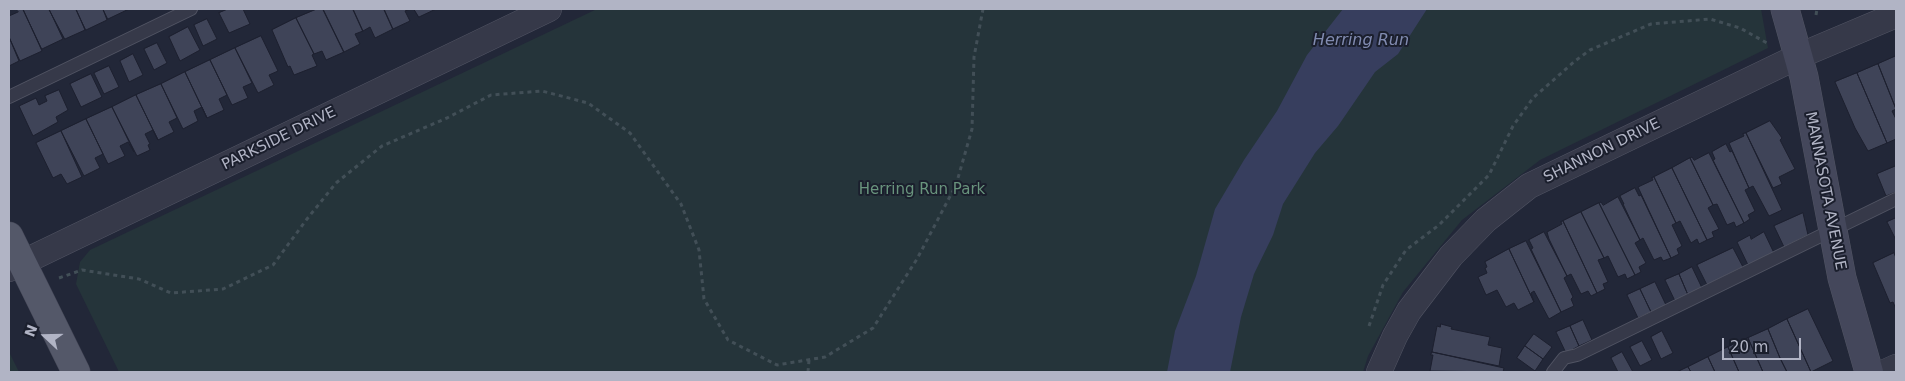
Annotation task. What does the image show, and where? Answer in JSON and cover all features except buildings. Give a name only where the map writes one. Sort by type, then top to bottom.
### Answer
[{"type":"main road","points":[[9,236],[15,266],[76,372]]},
{"type":"street","name":"PARKSIDE DRIVE","points":[[15,266],[549,9]]},
{"type":"street","name":"MANNASOTA AVENUE","points":[[1785,9],[1799,56],[1842,278],[1869,372]]},
{"type":"street","name":"SHANNON DRIVE","points":[[1379,372],[1395,336],[1410,311],[1451,256],[1486,220],[1529,186],[1799,56],[1896,15]]},
{"type":"street","points":[[1885,372],[1896,367]]},
{"type":"lane","points":[[9,97],[191,9]]},
{"type":"lane","points":[[1554,372],[1564,358],[1577,355],[1896,199]]},
{"type":"path","points":[[82,270],[139,279],[171,293],[223,289],[273,265],[336,184],[382,146],[447,118],[491,95],[542,91],[588,103],[630,133],[681,204],[699,250],[704,299],[728,340],[778,364],[825,357],[873,328],[918,259],[956,185],[972,129],[974,57],[983,9]]},
{"type":"path","points":[[1368,332],[1383,285],[1406,250],[1439,225],[1489,175],[1513,126],[1533,98],[1590,50],[1651,24],[1710,19],[1740,28],[1770,45]]},
{"type":"path","points":[[808,372],[809,360]]},
{"type":"green space","name":"Herring Run Park","points":[[597,9],[1761,9],[1768,48],[1540,160],[1462,220],[1403,292],[1368,356],[1363,372],[119,372],[76,284],[80,262],[90,250]]},
{"type":"green space","points":[[9,352],[19,372],[9,372]]},
{"type":"water","name":"Herring Run","points":[[1343,9],[1427,9],[1398,54],[1375,72],[1338,126],[1315,153],[1283,204],[1273,235],[1254,274],[1241,317],[1230,372],[1167,372],[1175,331],[1196,276],[1215,209],[1244,160],[1277,111],[1307,55]]}]
